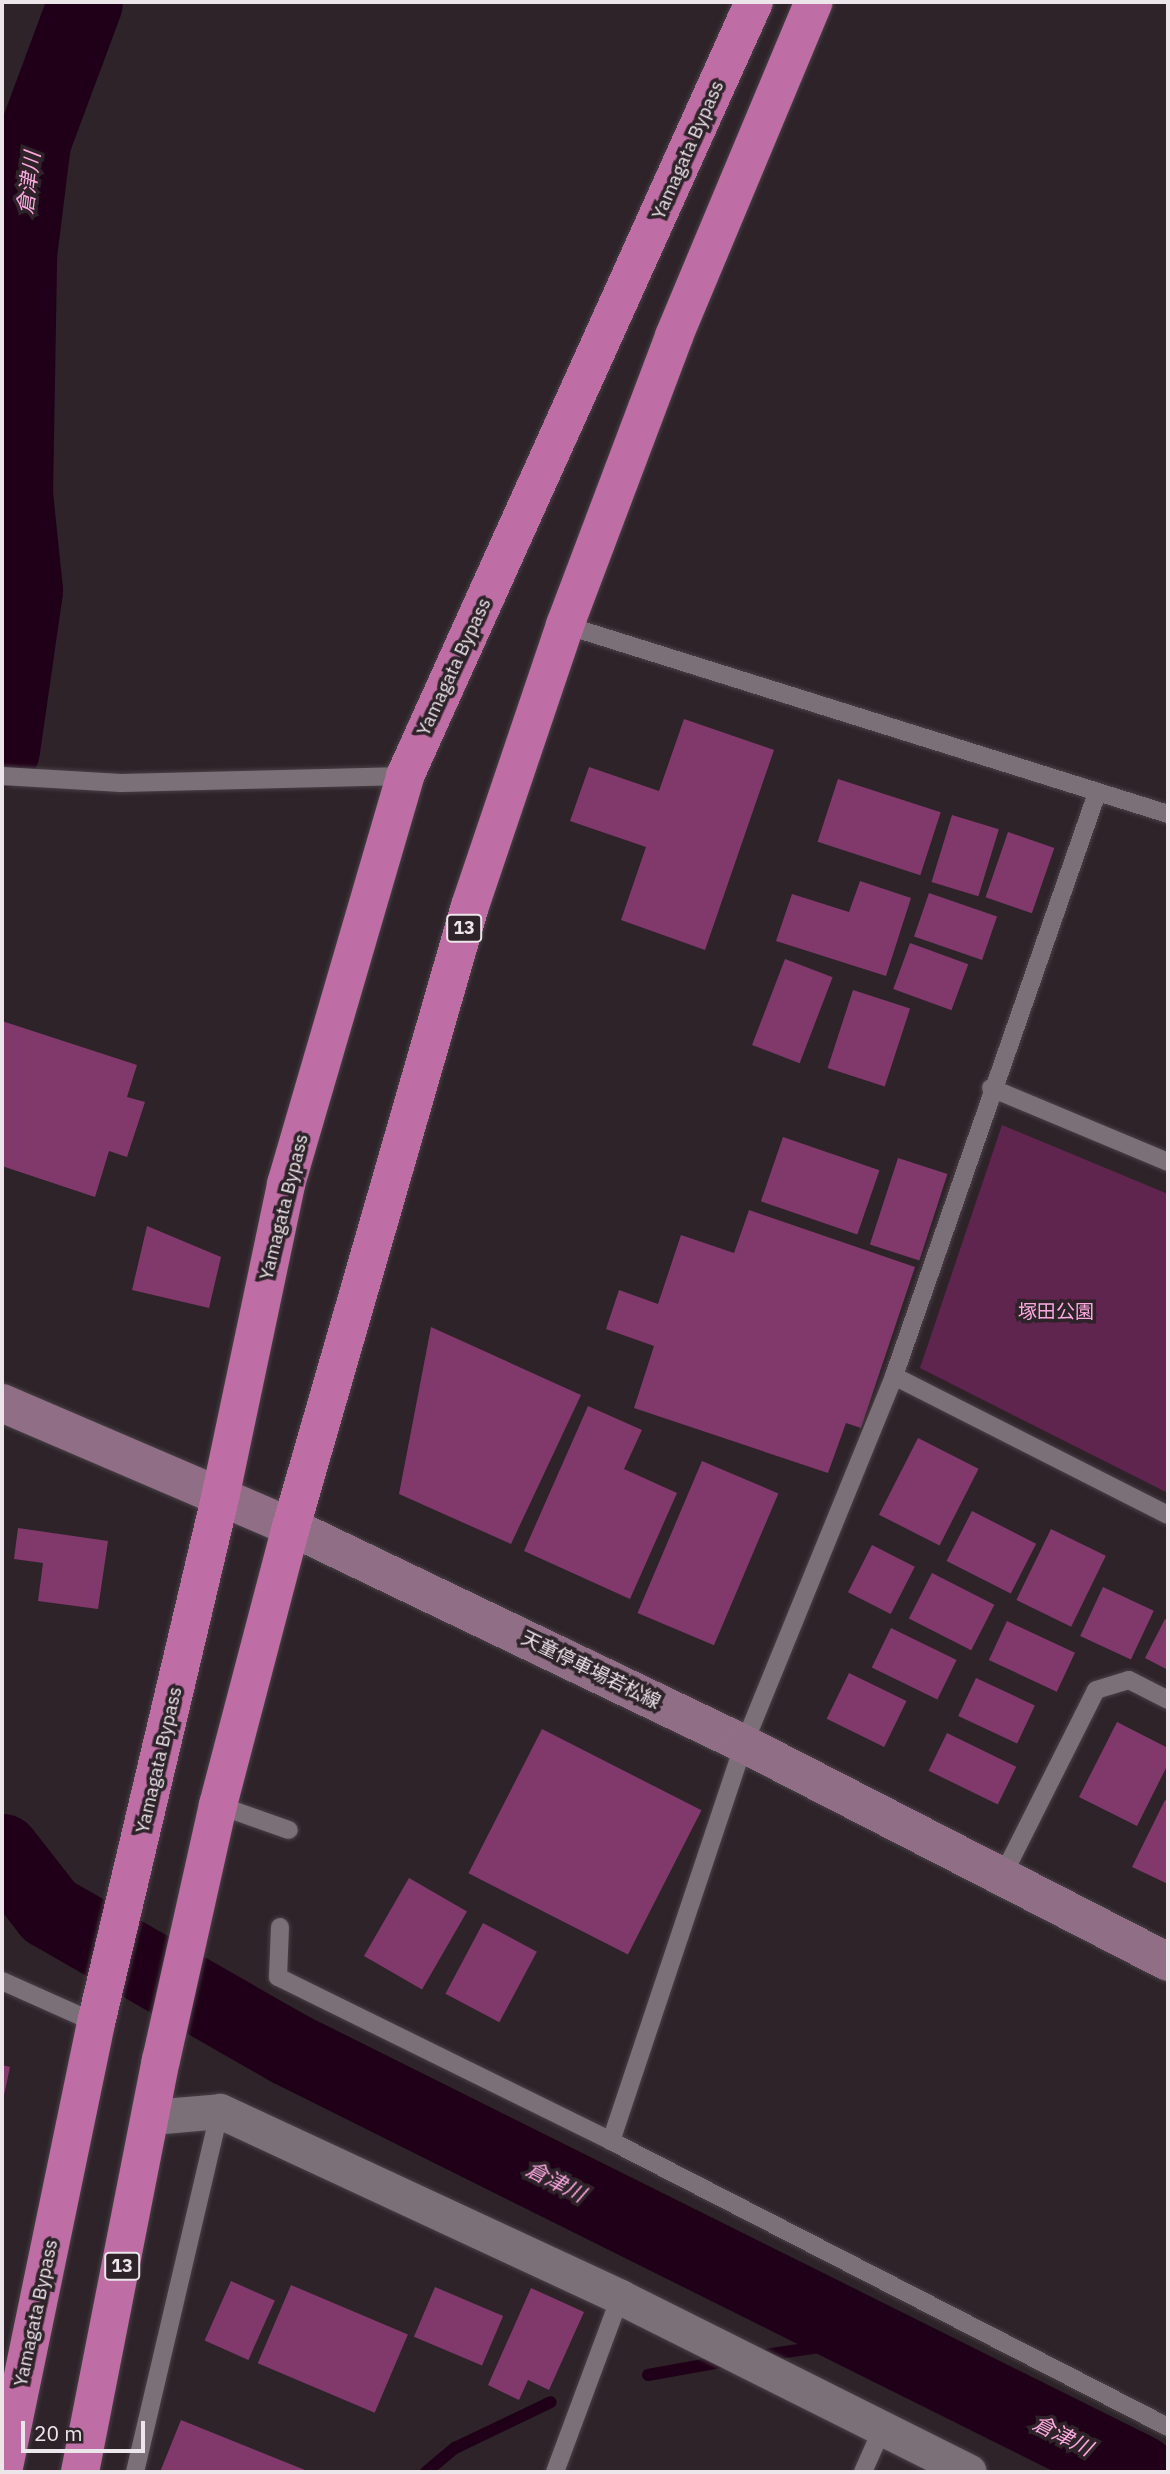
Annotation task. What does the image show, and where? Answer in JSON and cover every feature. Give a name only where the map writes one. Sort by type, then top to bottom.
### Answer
[{"type":"highway","name":"Yamagata Bypass","points":[[3,2472],[96,2023],[220,1498],[286,1184],[405,776],[754,2]]},
{"type":"highway","name":"13","points":[[80,2472],[152,2117],[160,2060],[218,1805],[290,1527],[470,906],[565,625],[674,337],[814,2]]},
{"type":"main road","name":"天童停車場若松線","points":[[2,1402],[290,1527],[744,1744],[1168,1962]]},
{"type":"street","points":[[152,2117],[220,2111],[620,2297],[969,2472]]},
{"type":"lane","points":[[565,625],[1168,814]]},
{"type":"lane","points":[[2,776],[73,783],[405,776]]},
{"type":"lane","points":[[611,2141],[744,1744],[894,1376],[991,1088],[1097,793]]},
{"type":"lane","points":[[991,1088],[1168,1162]]},
{"type":"lane","points":[[894,1376],[1168,1515]]},
{"type":"lane","points":[[1002,1877],[1096,1690],[1129,1680],[1168,1700]]},
{"type":"lane","points":[[218,1805],[289,1830]]},
{"type":"lane","points":[[280,1927],[278,1976],[611,2141],[1168,2427]]},
{"type":"lane","points":[[2,1981],[96,2023]]},
{"type":"lane","points":[[135,2472],[220,2111]]},
{"type":"lane","points":[[555,2472],[620,2297]]},
{"type":"lane","points":[[863,2472],[882,2429]]},
{"type":"green space","name":"塚田公園","points":[[1002,1125],[1168,1194],[1166,1492],[920,1368]]},
{"type":"building","points":[[684,719],[774,750],[705,950],[621,920],[646,847],[570,821],[589,767],[659,791]]},
{"type":"building","points":[[838,779],[941,812],[920,875],[818,842]]},
{"type":"building","points":[[952,815],[999,829],[978,896],[932,882]]},
{"type":"building","points":[[1008,832],[1054,848],[1032,913],[986,897]]},
{"type":"building","points":[[860,881],[911,898],[886,976],[776,941],[792,894],[849,912]]},
{"type":"building","points":[[929,893],[997,916],[982,960],[914,936]]},
{"type":"building","points":[[910,943],[968,964],[952,1010],[893,989]]},
{"type":"building","points":[[785,959],[833,977],[800,1063],[752,1045]]},
{"type":"building","points":[[853,990],[910,1009],[885,1087],[828,1068]]},
{"type":"building","points":[[2,1021],[137,1065],[127,1097],[145,1102],[127,1157],[109,1151],[95,1197],[2,1166]]},
{"type":"building","points":[[783,1137],[879,1170],[857,1235],[761,1201]]},
{"type":"building","points":[[898,1158],[947,1174],[919,1261],[870,1245]]},
{"type":"building","points":[[749,1210],[915,1267],[861,1428],[846,1423],[828,1473],[634,1408],[654,1346],[606,1329],[619,1290],[658,1304],[681,1235],[734,1253]]},
{"type":"building","points":[[147,1226],[221,1257],[209,1308],[132,1290]]},
{"type":"building","points":[[431,1327],[581,1395],[511,1544],[399,1494]]},
{"type":"building","points":[[588,1406],[642,1430],[624,1469],[677,1493],[630,1599],[524,1551]]},
{"type":"building","points":[[918,1438],[979,1469],[940,1545],[879,1515]]},
{"type":"building","points":[[702,1461],[778,1493],[714,1645],[638,1613]]},
{"type":"building","points":[[972,1511],[1036,1544],[1011,1594],[947,1561]]},
{"type":"building","points":[[18,1528],[108,1541],[98,1609],[38,1601],[43,1563],[14,1559]]},
{"type":"building","points":[[1051,1529],[1106,1556],[1071,1627],[1016,1600]]},
{"type":"building","points":[[872,1545],[915,1567],[891,1614],[848,1592]]},
{"type":"building","points":[[932,1573],[994,1605],[971,1650],[909,1618]]},
{"type":"building","points":[[1103,1587],[1154,1611],[1131,1660],[1080,1636]]},
{"type":"building","points":[[1165,1619],[1168,1621],[1168,1670],[1145,1658]]},
{"type":"building","points":[[1007,1621],[1075,1653],[1057,1692],[989,1660]]},
{"type":"building","points":[[891,1628],[957,1660],[937,1700],[872,1668]]},
{"type":"building","points":[[849,1673],[907,1701],[884,1747],[827,1719]]},
{"type":"building","points":[[976,1678],[1035,1705],[1017,1744],[958,1716]]},
{"type":"building","points":[[1117,1722],[1168,1748],[1168,1764],[1137,1826],[1079,1797]]},
{"type":"building","points":[[542,1729],[701,1810],[628,1955],[468,1873]]},
{"type":"building","points":[[947,1733],[1016,1767],[998,1805],[929,1771]]},
{"type":"building","points":[[1165,1800],[1168,1802],[1168,1884],[1132,1867]]},
{"type":"building","points":[[409,1878],[467,1912],[422,1989],[364,1956]]},
{"type":"building","points":[[483,1923],[537,1952],[499,2022],[445,1994]]},
{"type":"building","points":[[2,2065],[10,2067],[3,2100],[2,2099]]},
{"type":"building","points":[[231,2281],[275,2301],[248,2360],[205,2340]]},
{"type":"building","points":[[291,2285],[408,2335],[375,2413],[258,2363]]},
{"type":"building","points":[[435,2287],[503,2316],[482,2366],[414,2337]]},
{"type":"building","points":[[531,2288],[584,2312],[549,2390],[528,2380],[519,2400],[488,2385]]},
{"type":"building","points":[[181,2420],[310,2472],[160,2472]]},
{"type":"waterway","name":"倉津川","points":[[2,750],[25,590],[15,494],[19,255],[33,142],[85,2]]},
{"type":"waterway","name":"倉津川","points":[[2,1851],[49,1911],[290,2049],[1139,2472]]},
{"type":"waterway","points":[[758,2356],[868,2340]]},
{"type":"waterway","points":[[648,2375],[726,2361]]},
{"type":"waterway","points":[[426,2472],[455,2448],[551,2402]]}]
